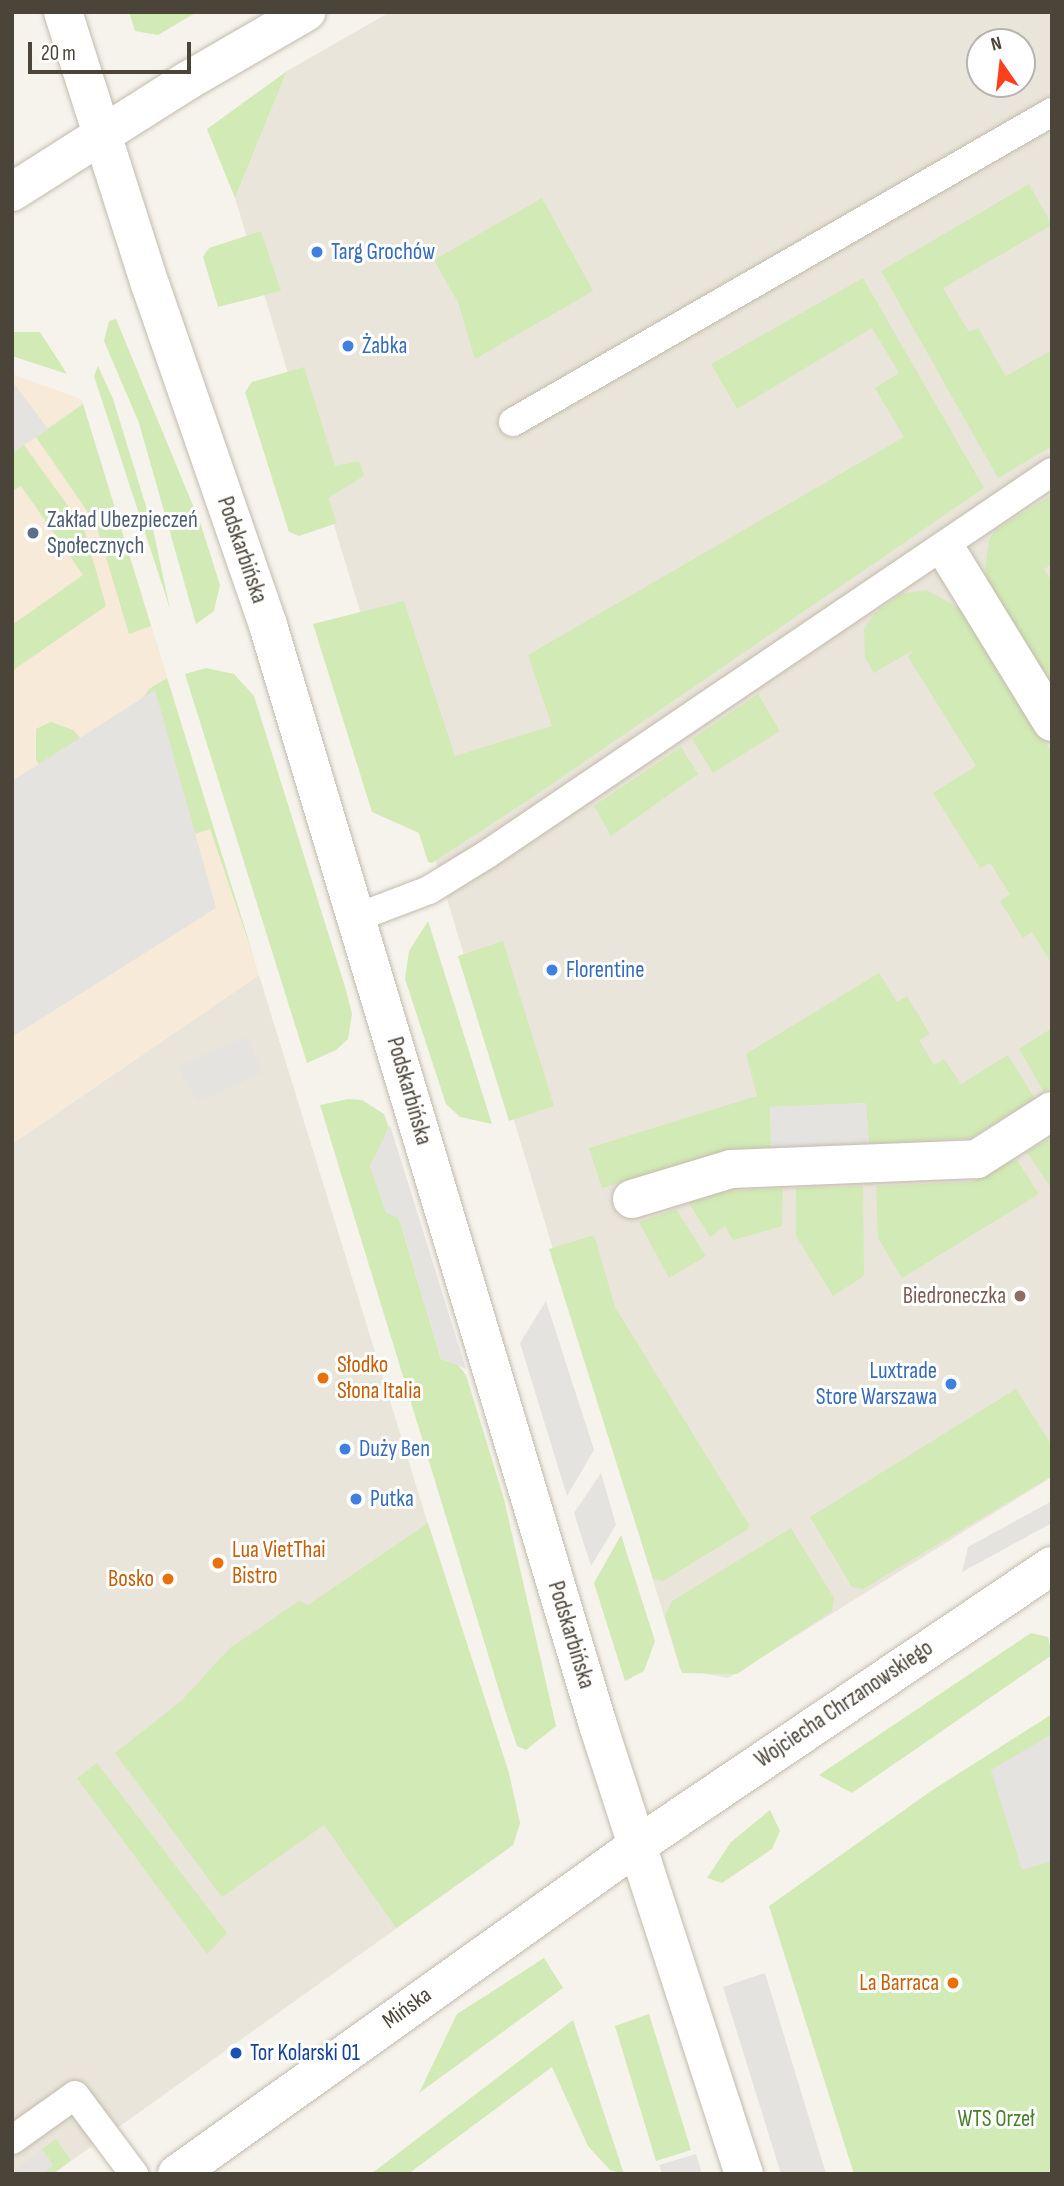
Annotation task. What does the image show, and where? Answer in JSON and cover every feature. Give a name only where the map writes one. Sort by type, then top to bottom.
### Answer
[{"type":"street","name":"Podskarbińska","points":[[63,12],[102,138],[268,625],[358,917],[594,1712],[744,2174]]},
{"type":"street","points":[[12,192],[102,138],[187,81],[306,12]]},
{"type":"street","points":[[947,551],[1052,722]]},
{"type":"street","points":[[632,1199],[731,1169],[977,1159],[1052,1111]]},
{"type":"street","name":"Wojciecha Chrzanowskiego","points":[[638,1845],[1052,1566]]},
{"type":"street","name":"Mińska","points":[[177,2174],[638,1845]]},
{"type":"lane","points":[[513,422],[1052,112]]},
{"type":"lane","points":[[358,917],[429,890],[486,855],[947,551],[1052,472]]},
{"type":"lane","points":[[12,2140],[75,2095],[134,2174]]},
{"type":"shaded area","points":[[390,12],[1052,12],[1052,1477],[728,1678],[680,1669],[235,198],[287,71]]},
{"type":"shaded area","points":[[12,374],[81,399],[259,975],[12,1144]]},
{"type":"shaded area","points":[[12,381],[48,429],[12,453]]},
{"type":"shaded area","points":[[155,690],[216,908],[12,1037],[12,781]]},
{"type":"shaded area","points":[[259,975],[520,1823],[513,1845],[53,2174],[12,2174],[12,1144]]},
{"type":"shaded area","points":[[247,1036],[263,1073],[197,1102],[178,1066]]},
{"type":"shaded area","points":[[866,1103],[869,1144],[771,1148],[770,1107]]},
{"type":"shaded area","points":[[390,1125],[466,1369],[441,1359],[399,1218],[386,1213],[370,1167]]},
{"type":"shaded area","points":[[546,1301],[594,1450],[567,1496],[520,1343]]},
{"type":"shaded area","points":[[601,1473],[616,1525],[591,1566],[574,1513]]},
{"type":"shaded area","points":[[1052,1501],[1052,1523],[962,1572],[968,1547]]},
{"type":"shaded area","points":[[1052,1734],[1052,1861],[1022,1870],[991,1770]]},
{"type":"shaded area","points":[[765,1973],[826,2174],[781,2174],[723,1987]]},
{"type":"shaded area","points":[[42,2149],[53,2166],[42,2174],[12,2174]]},
{"type":"shaded area","points":[[696,2154],[702,2174],[662,2174],[659,2165]]},
{"type":"green space","points":[[129,12],[197,12],[158,35],[135,31]]},
{"type":"green space","points":[[287,71],[235,198],[207,129]]},
{"type":"green space","points":[[1029,184],[1052,225],[943,288],[969,332],[978,328],[1006,376],[1052,350],[1052,446],[998,478],[881,271]]},
{"type":"green space","points":[[542,198],[593,291],[475,359],[458,302],[434,260]]},
{"type":"green space","points":[[261,231],[281,291],[218,307],[203,257],[209,248]]},
{"type":"green space","points":[[863,278],[984,488],[530,799],[432,863],[428,862],[419,833],[372,812],[313,624],[404,601],[455,756],[552,726],[528,655],[904,437],[875,388],[899,373],[872,328],[737,409],[711,364]]},
{"type":"green space","points":[[116,319],[201,525],[220,585],[214,611],[196,624],[139,423],[104,341],[109,321]]},
{"type":"green space","points":[[12,332],[40,332],[67,374],[12,356]]},
{"type":"green space","points":[[98,366],[113,399],[153,529],[170,609],[94,376]]},
{"type":"green space","points":[[304,367],[335,466],[359,461],[364,476],[328,498],[337,523],[299,536],[289,532],[245,392],[252,382]]},
{"type":"green space","points":[[83,404],[151,626],[129,634],[96,524],[36,437]]},
{"type":"green space","points":[[24,445],[84,528],[106,606],[12,671],[12,625],[83,575],[21,486],[12,491],[12,453]]},
{"type":"green space","points":[[1052,495],[1052,564],[1044,569],[1052,582],[1052,690],[990,590],[985,569],[989,540],[995,530]]},
{"type":"green space","points":[[927,590],[967,613],[1052,753],[1052,964],[1032,932],[1023,938],[1000,901],[1010,894],[990,863],[980,868],[933,793],[976,766],[908,657],[913,650],[874,673],[865,657],[864,629],[875,613],[901,594]]},
{"type":"green space","points":[[206,668],[234,674],[254,696],[346,990],[352,1014],[348,1039],[336,1050],[307,1063],[185,674]]},
{"type":"green space","points":[[167,678],[255,961],[210,829],[169,842],[138,705],[149,689]]},
{"type":"green space","points":[[758,694],[780,731],[713,773],[692,739]]},
{"type":"green space","points":[[51,722],[73,730],[82,740],[119,879],[36,760],[36,729]]},
{"type":"green space","points":[[681,747],[698,774],[611,836],[594,806]]},
{"type":"green space","points":[[428,921],[492,1124],[460,1117],[446,1104],[405,979],[409,951]]},
{"type":"green space","points":[[503,941],[554,1106],[509,1121],[458,956]]},
{"type":"green space","points":[[879,973],[897,1002],[907,996],[930,1034],[919,1040],[934,1065],[944,1059],[961,1084],[1008,1055],[1035,1099],[970,1138],[869,1144],[866,1103],[770,1107],[771,1148],[730,1149],[602,1188],[589,1148],[757,1096],[746,1054]]},
{"type":"green space","points":[[1052,1028],[1052,1086],[1044,1092],[1019,1049]]},
{"type":"green space","points":[[348,1099],[362,1100],[384,1114],[389,1128],[370,1167],[399,1218],[441,1359],[458,1365],[466,1375],[504,1499],[556,1726],[526,1750],[517,1746],[506,1713],[320,1105]]},
{"type":"green space","points":[[1052,1137],[1052,1187],[1051,1188],[1027,1152]]},
{"type":"green space","points":[[1016,1159],[1039,1194],[902,1278],[878,1238],[876,1186],[971,1182]]},
{"type":"green space","points":[[863,1186],[864,1276],[833,1296],[796,1236],[796,1188]]},
{"type":"green space","points":[[783,1188],[782,1226],[733,1240],[725,1226],[710,1237],[689,1203],[729,1191]]},
{"type":"green space","points":[[676,1209],[706,1256],[669,1278],[639,1222]]},
{"type":"green space","points":[[594,1235],[615,1307],[749,1525],[748,1529],[663,1581],[653,1579],[549,1249]]},
{"type":"green space","points":[[1016,1389],[1052,1446],[1052,1476],[863,1589],[852,1587],[810,1517]]},
{"type":"green space","points":[[428,1523],[509,1773],[520,1823],[513,1845],[396,1928],[324,1825],[222,1897],[115,1753],[181,1701],[230,1648],[299,1601],[308,1605]]},
{"type":"green space","points":[[791,1528],[834,1598],[832,1611],[737,1674],[682,1673],[665,1616],[672,1601]]},
{"type":"green space","points":[[621,1535],[655,1641],[644,1671],[625,1681],[594,1583]]},
{"type":"green space","points":[[1031,1633],[1048,1637],[1052,1655],[852,1793],[819,1775]]},
{"type":"green space","name":"WTS Orzeł","points":[[1052,1714],[1052,2174],[854,2174],[769,1906],[931,1791]]},
{"type":"green space","points":[[97,1763],[227,1933],[207,1954],[77,1778]]},
{"type":"green space","points":[[770,1810],[780,1831],[772,1849],[722,1883],[707,1878],[731,1842]]},
{"type":"green space","points":[[544,1958],[563,1988],[419,2093],[457,2014]]},
{"type":"green space","points":[[649,2014],[691,2150],[656,2161],[615,2026]]},
{"type":"green space","points":[[573,2020],[624,2174],[610,2170],[588,2146],[552,2067],[408,2174],[371,2174]]},
{"type":"green space","points":[[56,2139],[71,2160],[53,2174],[42,2174],[53,2165],[42,2149]]},
{"type":"place","name":"Targ Grochów","points":[[317,252]]},
{"type":"place","name":"Żabka","points":[[348,346]]},
{"type":"place","name":"Zakład Ubezpieczeń Społecznych","points":[[33,533]]},
{"type":"place","name":"Florentine","points":[[552,970]]},
{"type":"place","name":"Biedroneczka","points":[[1020,1296]]},
{"type":"place","name":"Słodko Słona Italia","points":[[323,1378]]},
{"type":"place","name":"Luxtrade Store Warszawa","points":[[951,1384]]},
{"type":"place","name":"Duży Ben","points":[[345,1449]]},
{"type":"place","name":"Putka","points":[[356,1499]]},
{"type":"place","name":"Lua VietThai Bistro","points":[[218,1563]]},
{"type":"place","name":"Bosko","points":[[168,1579]]},
{"type":"place","name":"La Barraca","points":[[953,1983]]},
{"type":"place","name":"Tor Kolarski 01","points":[[236,2053]]}]
